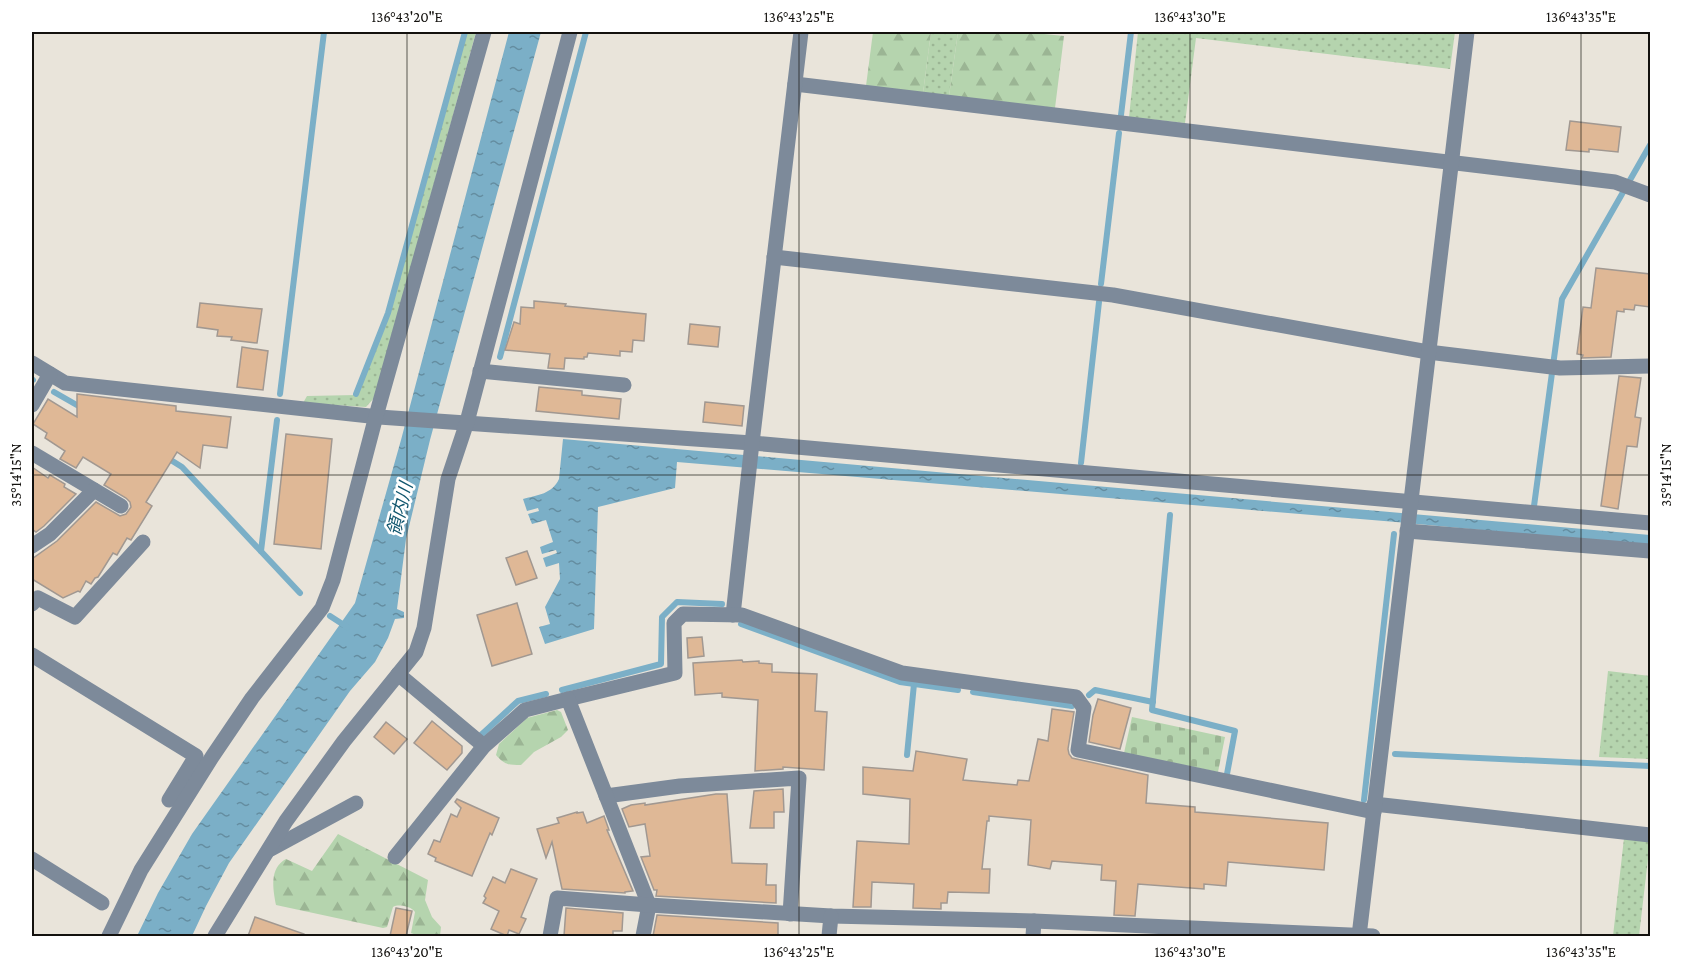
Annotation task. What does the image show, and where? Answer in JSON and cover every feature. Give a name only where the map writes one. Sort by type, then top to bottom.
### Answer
[{"type":"street","points":[[109,936],[141,870],[212,757],[252,698],[322,608],[333,580],[484,32]]},
{"type":"street","points":[[215,936],[286,821],[344,741],[416,652],[424,628],[448,479],[463,422],[480,371],[570,32]]},
{"type":"street","points":[[734,615],[801,32]]},
{"type":"street","points":[[550,936],[557,898],[1033,929],[1364,936],[1374,808],[1467,32]]},
{"type":"street","points":[[795,84],[1452,162],[1625,185],[1650,195]]},
{"type":"street","points":[[774,257],[1113,295],[1428,352],[1553,368],[1650,366]]},
{"type":"street","points":[[32,363],[65,383],[378,416],[1650,523]]},
{"type":"street","points":[[480,371],[624,385]]},
{"type":"street","points":[[32,405],[50,374]]},
{"type":"street","points":[[32,453],[121,506]]},
{"type":"street","points":[[32,546],[50,534],[94,490]]},
{"type":"street","points":[[1407,529],[1650,551]]},
{"type":"street","points":[[32,604],[38,598],[75,617],[143,542]]},
{"type":"street","points":[[395,857],[484,746],[525,710],[675,673],[674,623],[683,614],[742,615],[902,673],[1076,697],[1084,708],[1078,750],[1374,808],[1650,836]]},
{"type":"street","points":[[32,655],[196,756],[169,800]]},
{"type":"street","points":[[398,674],[484,746]]},
{"type":"street","points":[[568,699],[649,905],[643,936]]},
{"type":"street","points":[[606,796],[680,786],[799,778],[790,914]]},
{"type":"street","points":[[268,850],[356,803]]},
{"type":"street","points":[[32,860],[102,903]]},
{"type":"street","points":[[829,936],[831,916]]},
{"type":"green space","points":[[466,32],[476,32],[375,397],[366,407],[303,403],[307,396],[356,395],[389,313]]},
{"type":"green space","points":[[873,32],[931,32],[923,93],[866,86]]},
{"type":"green space","points":[[931,32],[958,32],[949,96],[923,93]]},
{"type":"green space","points":[[958,32],[1024,32],[1064,36],[1055,108],[949,96]]},
{"type":"green space","points":[[1138,32],[1455,32],[1450,69],[1196,38],[1185,123],[1129,117]]},
{"type":"green space","points":[[1608,671],[1650,676],[1650,759],[1599,757]]},
{"type":"green space","points":[[557,710],[561,712],[568,730],[561,737],[534,752],[521,765],[507,764],[496,755],[499,744],[527,718]]},
{"type":"green space","points":[[1132,717],[1225,737],[1218,772],[1124,753]]},
{"type":"green space","points":[[338,834],[428,880],[425,900],[432,917],[441,927],[440,936],[419,936],[411,933],[415,912],[404,906],[393,907],[387,927],[383,928],[276,905],[274,879],[281,863],[286,859],[312,871]]},
{"type":"green space","points":[[1624,838],[1650,841],[1650,859],[1648,859],[1639,936],[1613,936]]},
{"type":"water","name":"領内川","points":[[509,32],[541,32],[430,440],[406,539],[397,609],[404,612],[404,618],[395,619],[375,662],[350,691],[229,863],[192,936],[137,936],[158,893],[192,834],[355,603],[401,440]]},
{"type":"water","points":[[563,439],[1650,535],[1650,546],[1396,522],[677,462],[675,488],[598,507],[594,629],[545,644],[539,627],[550,624],[545,607],[560,579],[559,563],[546,567],[543,558],[557,553],[556,550],[542,554],[540,547],[553,542],[546,520],[532,524],[528,514],[539,511],[538,508],[527,511],[523,499],[544,493],[556,484],[559,479]]},
{"type":"building","points":[[1570,121],[1621,127],[1618,152],[1589,149],[1589,152],[1566,150]]},
{"type":"building","points":[[1596,268],[1650,274],[1650,307],[1635,305],[1634,310],[1617,311],[1611,357],[1582,358],[1583,355],[1577,354],[1583,307],[1591,308]]},
{"type":"building","points":[[534,301],[646,314],[644,341],[633,340],[632,352],[620,351],[620,356],[588,353],[584,359],[565,358],[564,369],[548,368],[550,354],[505,350],[514,322],[520,324],[521,307],[534,308]]},
{"type":"building","points":[[200,303],[262,309],[257,343],[231,340],[232,337],[217,336],[218,330],[197,327]]},
{"type":"building","points":[[690,324],[720,327],[718,347],[688,344]]},
{"type":"building","points":[[242,347],[268,351],[263,390],[237,387]]},
{"type":"building","points":[[1619,376],[1641,378],[1635,417],[1641,418],[1637,447],[1627,446],[1618,509],[1601,506]]},
{"type":"building","points":[[539,387],[582,391],[582,395],[621,399],[619,419],[536,411]]},
{"type":"building","points":[[77,394],[176,406],[176,411],[231,417],[227,448],[203,445],[200,468],[177,452],[146,502],[152,506],[131,540],[127,538],[117,555],[113,553],[91,584],[86,581],[80,592],[63,598],[32,579],[32,559],[57,541],[96,502],[120,516],[126,514],[131,507],[126,498],[104,485],[111,474],[83,457],[76,468],[60,459],[65,451],[45,438],[47,433],[33,424],[48,399],[77,417]]},
{"type":"building","points":[[705,402],[744,406],[742,426],[703,422]]},
{"type":"building","points":[[286,434],[332,439],[321,549],[274,544]]},
{"type":"building","points":[[32,467],[48,478],[50,475],[65,484],[64,487],[76,494],[36,532],[32,529]]},
{"type":"building","points":[[527,551],[537,578],[516,585],[506,558]]},
{"type":"building","points":[[517,603],[532,654],[492,666],[477,615]]},
{"type":"building","points":[[702,637],[704,656],[688,658],[687,638]]},
{"type":"building","points":[[742,660],[743,662],[759,661],[759,663],[772,664],[772,672],[817,674],[815,711],[827,712],[824,770],[783,767],[783,769],[755,771],[758,700],[722,697],[722,693],[695,695],[693,663]]},
{"type":"building","points":[[1098,699],[1131,708],[1120,749],[1089,742]]},
{"type":"building","points":[[1052,709],[1074,712],[1068,749],[1072,758],[1148,775],[1146,803],[1195,807],[1195,812],[1328,823],[1324,870],[1228,862],[1226,886],[1204,884],[1204,889],[1138,884],[1135,916],[1114,915],[1116,881],[1101,880],[1102,865],[1052,861],[1050,869],[1028,865],[1031,820],[989,816],[982,869],[990,869],[989,893],[948,892],[947,903],[941,903],[941,909],[913,908],[914,884],[872,882],[871,907],[853,907],[857,841],[909,844],[910,799],[863,794],[863,767],[913,771],[916,751],[967,759],[963,780],[1017,785],[1018,780],[1029,781],[1038,739],[1048,741]]},
{"type":"building","points":[[432,721],[462,746],[462,753],[447,770],[414,743]]},
{"type":"building","points":[[386,722],[407,739],[394,754],[374,737]]},
{"type":"building","points":[[783,789],[784,812],[774,812],[774,828],[750,828],[754,791]]},
{"type":"building","points":[[727,794],[732,863],[767,864],[766,885],[776,885],[776,903],[656,896],[657,890],[654,890],[641,857],[650,856],[645,824],[629,827],[622,809],[631,805]]},
{"type":"building","points":[[457,799],[499,818],[492,835],[490,833],[472,876],[435,861],[436,858],[428,854],[434,840],[440,842],[451,814],[457,817],[461,808],[455,802]]},
{"type":"building","points":[[583,812],[587,823],[604,816],[609,830],[607,830],[633,891],[625,893],[562,889],[552,842],[546,858],[537,829],[559,823],[557,818]]},
{"type":"building","points":[[511,869],[537,879],[521,917],[526,919],[519,934],[509,930],[507,936],[491,929],[499,911],[483,903],[493,877],[505,883]]},
{"type":"building","points":[[396,908],[412,911],[406,936],[390,936]]},
{"type":"building","points":[[566,908],[623,913],[622,931],[613,931],[613,936],[564,936]]},
{"type":"building","points":[[657,915],[778,923],[778,936],[653,936]]},
{"type":"building","points":[[255,917],[304,934],[304,936],[248,936]]},
{"type":"waterway","points":[[280,394],[324,32]]},
{"type":"waterway","points":[[356,394],[388,313],[465,32]]},
{"type":"waterway","points":[[500,357],[586,32]]},
{"type":"waterway","points":[[1121,115],[1131,32]]},
{"type":"waterway","points":[[1101,284],[1119,133]]},
{"type":"waterway","points":[[1534,506],[1562,299],[1650,145]]},
{"type":"waterway","points":[[1081,463],[1099,302]]},
{"type":"waterway","points":[[54,392],[82,408]]},
{"type":"waterway","points":[[261,551],[277,420]]},
{"type":"waterway","points":[[166,457],[182,467],[300,593]]},
{"type":"waterway","points":[[1170,515],[1152,710],[1235,731],[1227,774]]},
{"type":"waterway","points":[[1364,800],[1394,534]]},
{"type":"waterway","points":[[562,690],[661,664],[662,617],[677,602],[722,604]]},
{"type":"waterway","points":[[330,616],[347,627]]},
{"type":"waterway","points":[[741,624],[900,682],[958,690]]},
{"type":"waterway","points":[[907,755],[914,684]]},
{"type":"waterway","points":[[1089,695],[1095,690],[1153,702]]},
{"type":"waterway","points":[[973,692],[1072,706]]},
{"type":"waterway","points":[[481,735],[518,701],[546,694]]},
{"type":"waterway","points":[[1395,754],[1650,766]]}]
